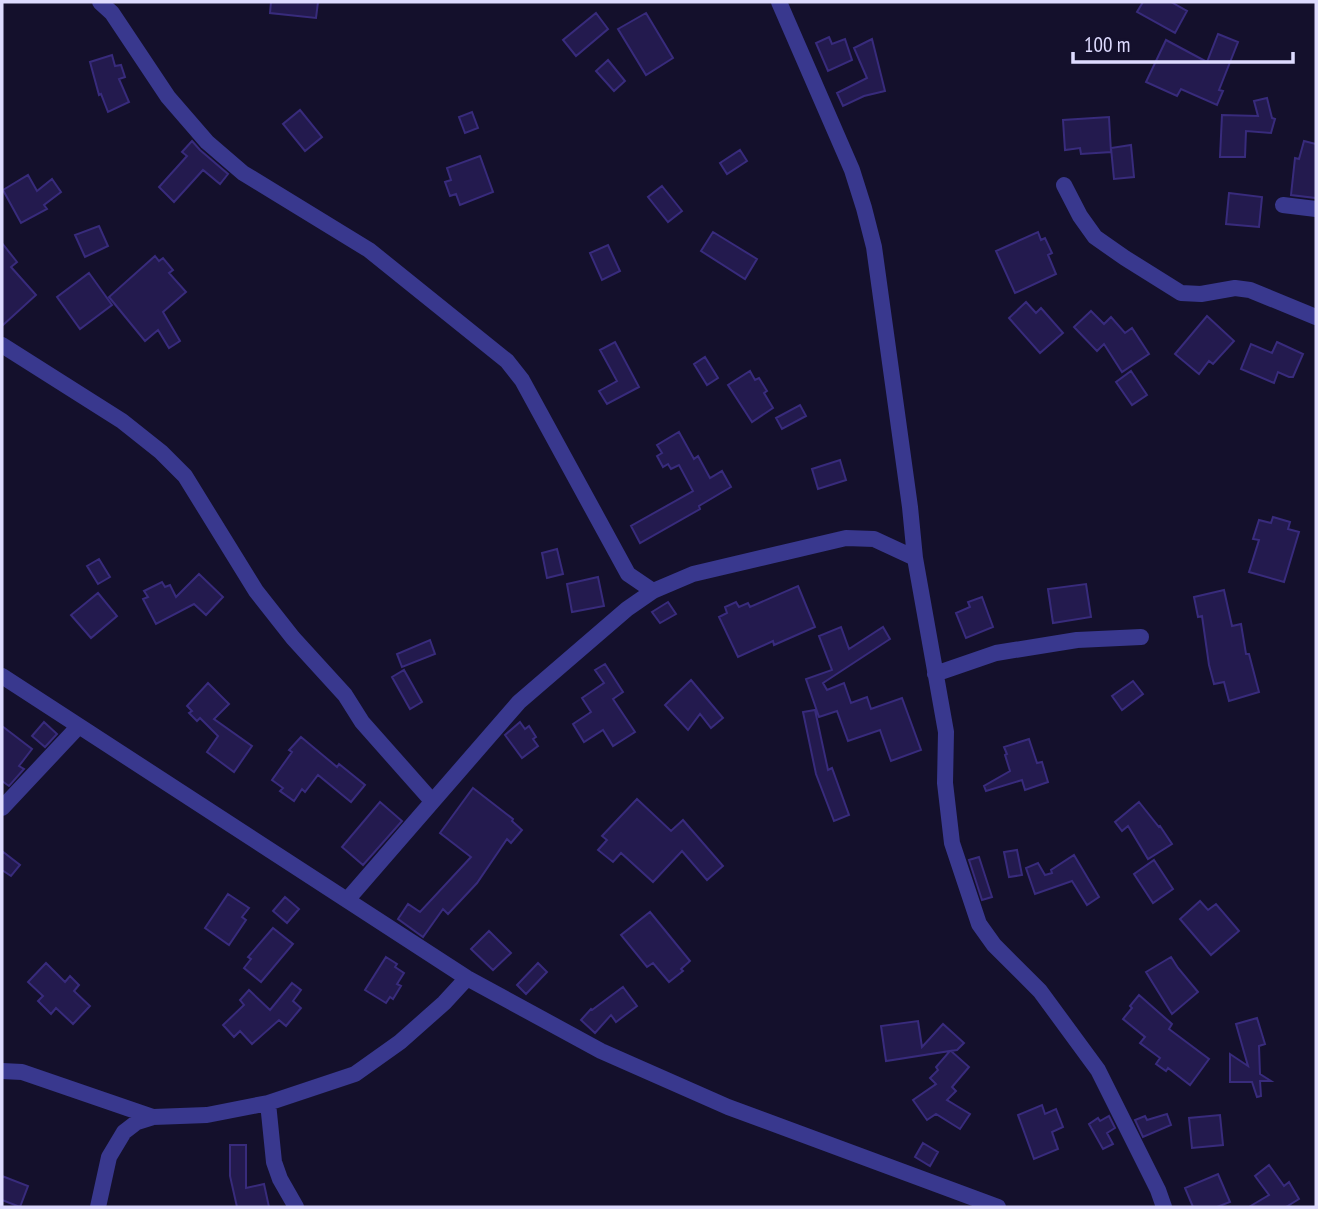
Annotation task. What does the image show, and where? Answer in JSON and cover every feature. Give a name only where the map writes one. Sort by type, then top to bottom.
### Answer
[{"type":"street","points":[[100,2],[112,13],[168,97],[207,142],[243,173],[369,250],[507,361],[522,380],[628,574],[653,591]]},
{"type":"street","points":[[779,2],[852,170],[874,247],[915,558],[946,732],[945,783],[952,843],[978,924],[994,945],[1040,991],[1098,1070],[1164,1207]]},
{"type":"street","points":[[1064,185],[1080,216],[1095,237],[1181,293],[1201,294],[1235,288],[1250,290],[1316,317]]},
{"type":"street","points":[[1283,205],[1316,209]]},
{"type":"street","points":[[2,345],[122,421],[161,452],[185,476],[256,591],[293,638],[345,695],[362,722],[432,801]]},
{"type":"street","points":[[346,900],[519,702],[627,609],[653,591],[693,574],[846,538],[874,539],[915,558]]},
{"type":"street","points":[[627,609],[628,574]]},
{"type":"street","points":[[935,674],[996,653],[1077,640],[1142,637]]},
{"type":"street","points":[[2,676],[467,978],[601,1051],[728,1107],[998,1207]]},
{"type":"street","points":[[2,808],[78,727]]},
{"type":"street","points":[[98,1207],[109,1157],[124,1132],[137,1122],[153,1117],[207,1115],[268,1103],[355,1074],[400,1042],[444,1003],[467,978]]},
{"type":"street","points":[[2,1071],[22,1072],[153,1117]]},
{"type":"street","points":[[268,1103],[274,1162],[296,1207]]},
{"type":"building","points":[[271,2],[318,2],[316,18],[270,13]]},
{"type":"building","points":[[1143,2],[1171,2],[1187,11],[1175,33],[1137,12]]},
{"type":"building","points":[[596,13],[608,29],[576,56],[563,40]]},
{"type":"building","points":[[646,13],[673,58],[646,75],[618,29]]},
{"type":"building","points":[[1218,34],[1238,42],[1219,90],[1223,91],[1217,105],[1181,89],[1177,96],[1146,82],[1166,40],[1207,62]]},
{"type":"building","points":[[829,37],[832,44],[845,39],[852,60],[828,71],[816,43]]},
{"type":"building","points":[[872,39],[885,91],[864,96],[843,106],[837,93],[867,78],[854,48]]},
{"type":"building","points":[[112,55],[115,66],[121,65],[125,77],[119,79],[129,102],[108,112],[101,94],[99,95],[90,62]]},
{"type":"building","points":[[608,60],[625,81],[614,91],[596,71]]},
{"type":"building","points":[[1267,98],[1272,118],[1275,119],[1271,133],[1246,131],[1245,157],[1220,157],[1222,115],[1258,116],[1254,101]]},
{"type":"building","points":[[300,110],[322,137],[305,151],[283,124]]},
{"type":"building","points":[[472,112],[478,128],[465,133],[459,117]]},
{"type":"building","points":[[1109,117],[1111,152],[1081,154],[1080,148],[1065,150],[1063,120]]},
{"type":"building","points":[[192,141],[228,174],[220,184],[203,170],[174,202],[159,187],[187,156],[182,152]]},
{"type":"building","points":[[1304,141],[1316,144],[1316,198],[1291,195],[1295,158],[1299,159]]},
{"type":"building","points":[[1131,145],[1134,177],[1114,179],[1111,148]]},
{"type":"building","points":[[740,150],[747,161],[727,174],[720,163]]},
{"type":"building","points":[[480,156],[493,192],[460,205],[456,194],[450,196],[445,182],[451,180],[447,168]]},
{"type":"building","points":[[28,175],[37,191],[52,179],[61,192],[44,205],[47,209],[21,223],[3,190]]},
{"type":"building","points":[[662,186],[682,211],[668,222],[648,197]]},
{"type":"building","points":[[1229,193],[1262,197],[1259,227],[1226,224]]},
{"type":"building","points":[[99,226],[108,246],[85,257],[75,235]]},
{"type":"building","points":[[713,232],[757,259],[745,279],[701,251]]},
{"type":"building","points":[[1038,232],[1041,240],[1045,238],[1052,253],[1048,255],[1056,274],[1015,293],[996,251]]},
{"type":"building","points":[[2,243],[17,262],[11,267],[36,295],[2,326]]},
{"type":"building","points":[[608,245],[620,271],[602,280],[590,253]]},
{"type":"building","points":[[155,256],[159,261],[163,258],[173,270],[169,273],[186,292],[163,312],[180,341],[169,348],[158,330],[145,341],[109,297]]},
{"type":"building","points":[[89,273],[112,305],[80,329],[57,297]]},
{"type":"building","points":[[1026,302],[1036,313],[1041,308],[1063,333],[1040,353],[1009,318]]},
{"type":"building","points":[[1091,311],[1104,324],[1111,317],[1125,333],[1132,328],[1149,354],[1122,372],[1104,344],[1097,351],[1074,327]]},
{"type":"building","points":[[1207,316],[1234,341],[1213,364],[1209,361],[1199,374],[1175,354]]},
{"type":"building","points":[[615,342],[639,387],[607,404],[599,391],[617,381],[600,350]]},
{"type":"building","points":[[1277,342],[1303,354],[1293,377],[1278,372],[1274,383],[1241,369],[1251,344],[1272,353]]},
{"type":"building","points":[[705,357],[718,378],[707,385],[694,364]]},
{"type":"building","points":[[750,371],[755,380],[759,378],[773,408],[752,422],[728,385]]},
{"type":"building","points":[[1131,371],[1147,395],[1132,405],[1116,382]]},
{"type":"building","points":[[800,405],[806,416],[782,429],[776,418]]},
{"type":"building","points":[[679,432],[694,459],[698,456],[710,478],[722,471],[731,487],[699,506],[700,509],[640,543],[631,526],[693,491],[679,465],[671,469],[668,464],[663,467],[657,456],[662,453],[657,445]]},
{"type":"building","points":[[840,460],[846,480],[818,489],[812,469]]},
{"type":"building","points":[[1273,517],[1290,522],[1288,529],[1299,532],[1284,582],[1249,572],[1259,540],[1253,539],[1259,520],[1271,523]]},
{"type":"building","points":[[557,549],[563,574],[547,578],[542,553]]},
{"type":"building","points":[[99,559],[110,577],[98,584],[87,566]]},
{"type":"building","points":[[199,574],[223,597],[206,615],[194,604],[156,624],[143,599],[148,597],[144,591],[162,582],[165,587],[170,585],[176,597]]},
{"type":"building","points":[[598,577],[604,606],[572,612],[567,584]]},
{"type":"building","points":[[1086,584],[1091,617],[1053,623],[1048,589]]},
{"type":"building","points":[[798,586],[815,627],[774,645],[773,641],[738,657],[719,617],[727,613],[725,607],[736,602],[739,607],[748,603],[750,607]]},
{"type":"building","points":[[1224,590],[1232,626],[1241,624],[1246,654],[1249,654],[1259,692],[1229,701],[1224,682],[1214,684],[1202,616],[1198,617],[1194,597]]},
{"type":"building","points":[[98,593],[117,616],[91,638],[71,615]]},
{"type":"building","points":[[982,597],[993,627],[966,638],[956,613],[970,607],[968,602]]},
{"type":"building","points":[[668,602],[676,614],[660,623],[652,612]]},
{"type":"building","points":[[841,627],[849,649],[883,627],[890,639],[823,683],[827,690],[844,683],[851,703],[867,697],[871,709],[902,698],[921,750],[891,761],[880,730],[848,741],[837,711],[819,717],[806,679],[832,670],[819,636]]},
{"type":"building","points":[[430,640],[435,654],[402,667],[397,654]]},
{"type":"building","points":[[605,664],[623,692],[613,699],[635,732],[613,746],[603,730],[584,742],[573,724],[591,712],[582,698],[604,683],[595,670]]},
{"type":"building","points":[[404,670],[422,702],[410,709],[392,677]]},
{"type":"building","points":[[691,680],[723,718],[711,728],[700,714],[688,730],[665,705]]},
{"type":"building","points":[[1133,681],[1143,694],[1122,710],[1112,696]]},
{"type":"building","points":[[208,683],[229,704],[214,719],[252,746],[234,772],[207,752],[218,736],[200,718],[197,721],[189,713],[192,711],[187,706]]},
{"type":"building","points":[[815,710],[828,770],[832,768],[849,815],[834,821],[816,774],[803,712]]},
{"type":"building","points":[[44,722],[57,734],[45,747],[32,736]]},
{"type":"building","points":[[520,722],[525,729],[529,726],[538,746],[522,758],[505,735]]},
{"type":"building","points":[[2,726],[32,749],[19,766],[24,769],[9,786],[2,781]]},
{"type":"building","points":[[301,737],[337,767],[339,764],[365,785],[351,802],[318,775],[305,792],[302,789],[294,801],[280,791],[283,788],[272,780],[292,752],[289,750]]},
{"type":"building","points":[[1029,739],[1037,763],[1042,762],[1048,782],[1025,790],[1022,780],[986,791],[984,786],[1010,771],[1004,747]]},
{"type":"building","points":[[473,788],[513,819],[522,830],[511,843],[507,839],[477,883],[448,914],[443,909],[423,937],[398,919],[408,904],[420,912],[471,857],[440,833]]},
{"type":"building","points":[[637,799],[671,831],[683,820],[723,866],[707,880],[682,851],[653,882],[621,853],[613,862],[598,850],[607,840],[602,836]]},
{"type":"building","points":[[380,802],[402,821],[363,865],[342,847]]},
{"type":"building","points":[[1139,802],[1172,844],[1148,859],[1128,826],[1122,831],[1115,822]]},
{"type":"building","points":[[1017,850],[1022,875],[1009,877],[1004,852]]},
{"type":"building","points":[[2,851],[20,865],[11,876],[2,870]]},
{"type":"building","points":[[1074,855],[1099,897],[1087,905],[1072,881],[1035,894],[1026,868],[1038,863],[1045,875],[1052,873],[1051,870]]},
{"type":"building","points":[[979,857],[992,897],[982,900],[969,860]]},
{"type":"building","points":[[1154,860],[1173,889],[1153,903],[1134,874]]},
{"type":"building","points":[[228,894],[249,908],[242,917],[246,920],[229,945],[205,928]]},
{"type":"building","points":[[285,897],[299,909],[287,923],[273,911]]},
{"type":"building","points":[[1200,901],[1208,910],[1216,904],[1239,931],[1211,955],[1180,919]]},
{"type":"building","points":[[650,912],[690,961],[681,969],[683,971],[669,982],[653,963],[647,967],[621,935]]},
{"type":"building","points":[[273,928],[293,944],[261,982],[244,968],[251,959],[248,957]]},
{"type":"building","points":[[489,931],[511,953],[493,970],[471,949]]},
{"type":"building","points":[[386,957],[404,973],[397,984],[401,986],[393,999],[390,997],[386,1003],[365,990]]},
{"type":"building","points":[[1171,957],[1198,992],[1172,1014],[1146,972]]},
{"type":"building","points":[[46,963],[65,982],[70,976],[79,985],[74,991],[90,1006],[73,1024],[56,1008],[51,1014],[38,1001],[43,996],[28,982]]},
{"type":"building","points":[[538,963],[547,972],[526,994],[517,985]]},
{"type":"building","points":[[292,983],[301,990],[293,1001],[301,1008],[286,1026],[279,1020],[252,1044],[240,1031],[234,1037],[223,1025],[244,1005],[240,1000],[249,990],[270,1010]]},
{"type":"building","points":[[623,987],[637,1006],[616,1022],[611,1015],[595,1033],[581,1020],[591,1009]]},
{"type":"building","points":[[1139,995],[1172,1024],[1169,1029],[1209,1059],[1190,1085],[1168,1068],[1166,1071],[1156,1064],[1160,1058],[1140,1043],[1145,1037],[1123,1019]]},
{"type":"building","points":[[1257,1018],[1265,1044],[1259,1046],[1260,1074],[1271,1081],[1260,1081],[1261,1096],[1257,1097],[1252,1082],[1230,1082],[1230,1054],[1248,1066],[1236,1024]]},
{"type":"building","points":[[918,1021],[922,1047],[943,1024],[964,1043],[957,1050],[951,1051],[969,1067],[952,1087],[956,1091],[947,1100],[970,1114],[960,1129],[936,1114],[927,1120],[913,1100],[936,1084],[930,1078],[950,1051],[886,1061],[881,1026]]},
{"type":"building","points":[[1042,1105],[1045,1114],[1056,1109],[1063,1127],[1052,1132],[1058,1149],[1034,1159],[1018,1115]]},
{"type":"building","points":[[1167,1114],[1171,1125],[1143,1137],[1135,1120],[1145,1116],[1147,1120]]},
{"type":"building","points":[[1220,1115],[1223,1145],[1192,1148],[1189,1118]]},
{"type":"building","points":[[1109,1116],[1115,1128],[1107,1133],[1113,1144],[1103,1149],[1089,1124],[1098,1118],[1100,1121]]},
{"type":"building","points":[[923,1143],[938,1152],[930,1166],[915,1157]]},
{"type":"building","points":[[230,1145],[246,1145],[246,1188],[264,1184],[269,1207],[237,1207],[230,1176]]},
{"type":"building","points":[[1269,1165],[1284,1186],[1289,1182],[1299,1199],[1286,1207],[1249,1207],[1269,1195],[1255,1176]]},
{"type":"building","points":[[1218,1174],[1230,1202],[1217,1207],[1193,1207],[1185,1188]]},
{"type":"building","points":[[2,1176],[28,1186],[20,1207],[2,1200]]}]
